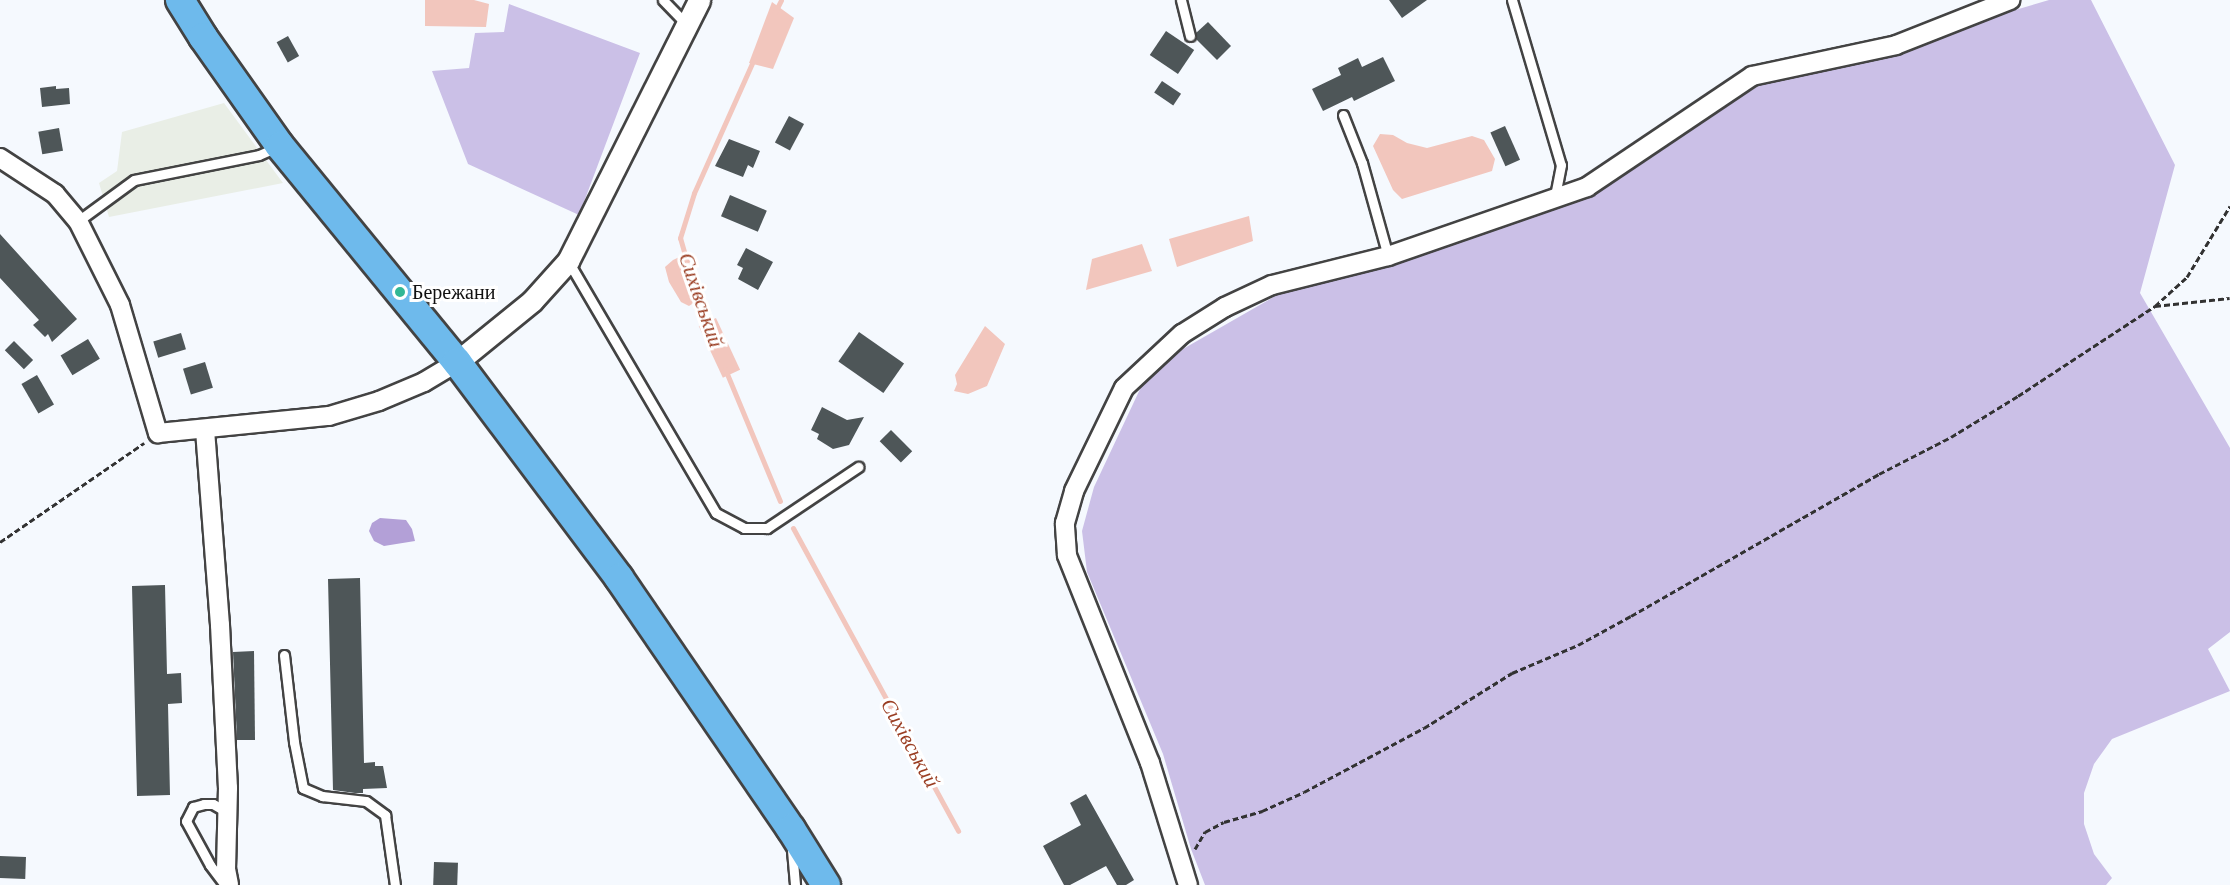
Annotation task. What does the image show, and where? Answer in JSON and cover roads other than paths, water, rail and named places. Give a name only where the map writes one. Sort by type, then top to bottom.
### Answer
[{"type":"highway","points":[[180,0],[203,37],[280,146],[457,362],[619,578],[791,829],[826,885]]},
{"type":"street","points":[[0,158],[55,194],[78,221],[120,305],[158,433],[329,416],[379,401],[424,382],[457,362],[532,301],[568,261],[699,0]]},
{"type":"street","points":[[1186,878],[1150,763],[1067,555],[1065,523],[1074,491],[1124,388],[1182,334],[1225,308],[1272,285],[1388,256],[1587,187],[1752,76],[1896,45],[2010,0]]},
{"type":"street","points":[[205,430],[220,625],[227,812],[227,885]]},
{"type":"lane","points":[[663,0],[687,25]]},
{"type":"lane","points":[[1181,0],[1190,36]]},
{"type":"lane","points":[[1512,0],[1561,165],[1555,197]]},
{"type":"lane","points":[[1343,115],[1362,163],[1388,256]]},
{"type":"lane","points":[[78,221],[134,180],[259,155],[280,146]]},
{"type":"lane","points":[[568,261],[716,513],[744,528],[767,528],[858,467]]},
{"type":"lane","points":[[284,655],[294,742],[303,788],[322,796],[366,801],[385,815],[394,885]]},
{"type":"lane","points":[[227,812],[213,804],[204,804],[193,807],[186,820],[210,866],[227,885]]},
{"type":"lane","points":[[791,829],[795,885]]},
{"type":"waterway","name":"Сихівський","points":[[775,12],[781,0]]},
{"type":"waterway","name":"Сихівський","points":[[687,262],[680,238],[694,193],[754,59]]},
{"type":"waterway","name":"Сихівський","points":[[696,294],[708,327]]},
{"type":"waterway","name":"Сихівський","points":[[725,369],[780,501]]},
{"type":"waterway","name":"Сихівський","points":[[793,528],[958,831]]},
{"type":"place","name":"Бережани","points":[[400,292]]}]
